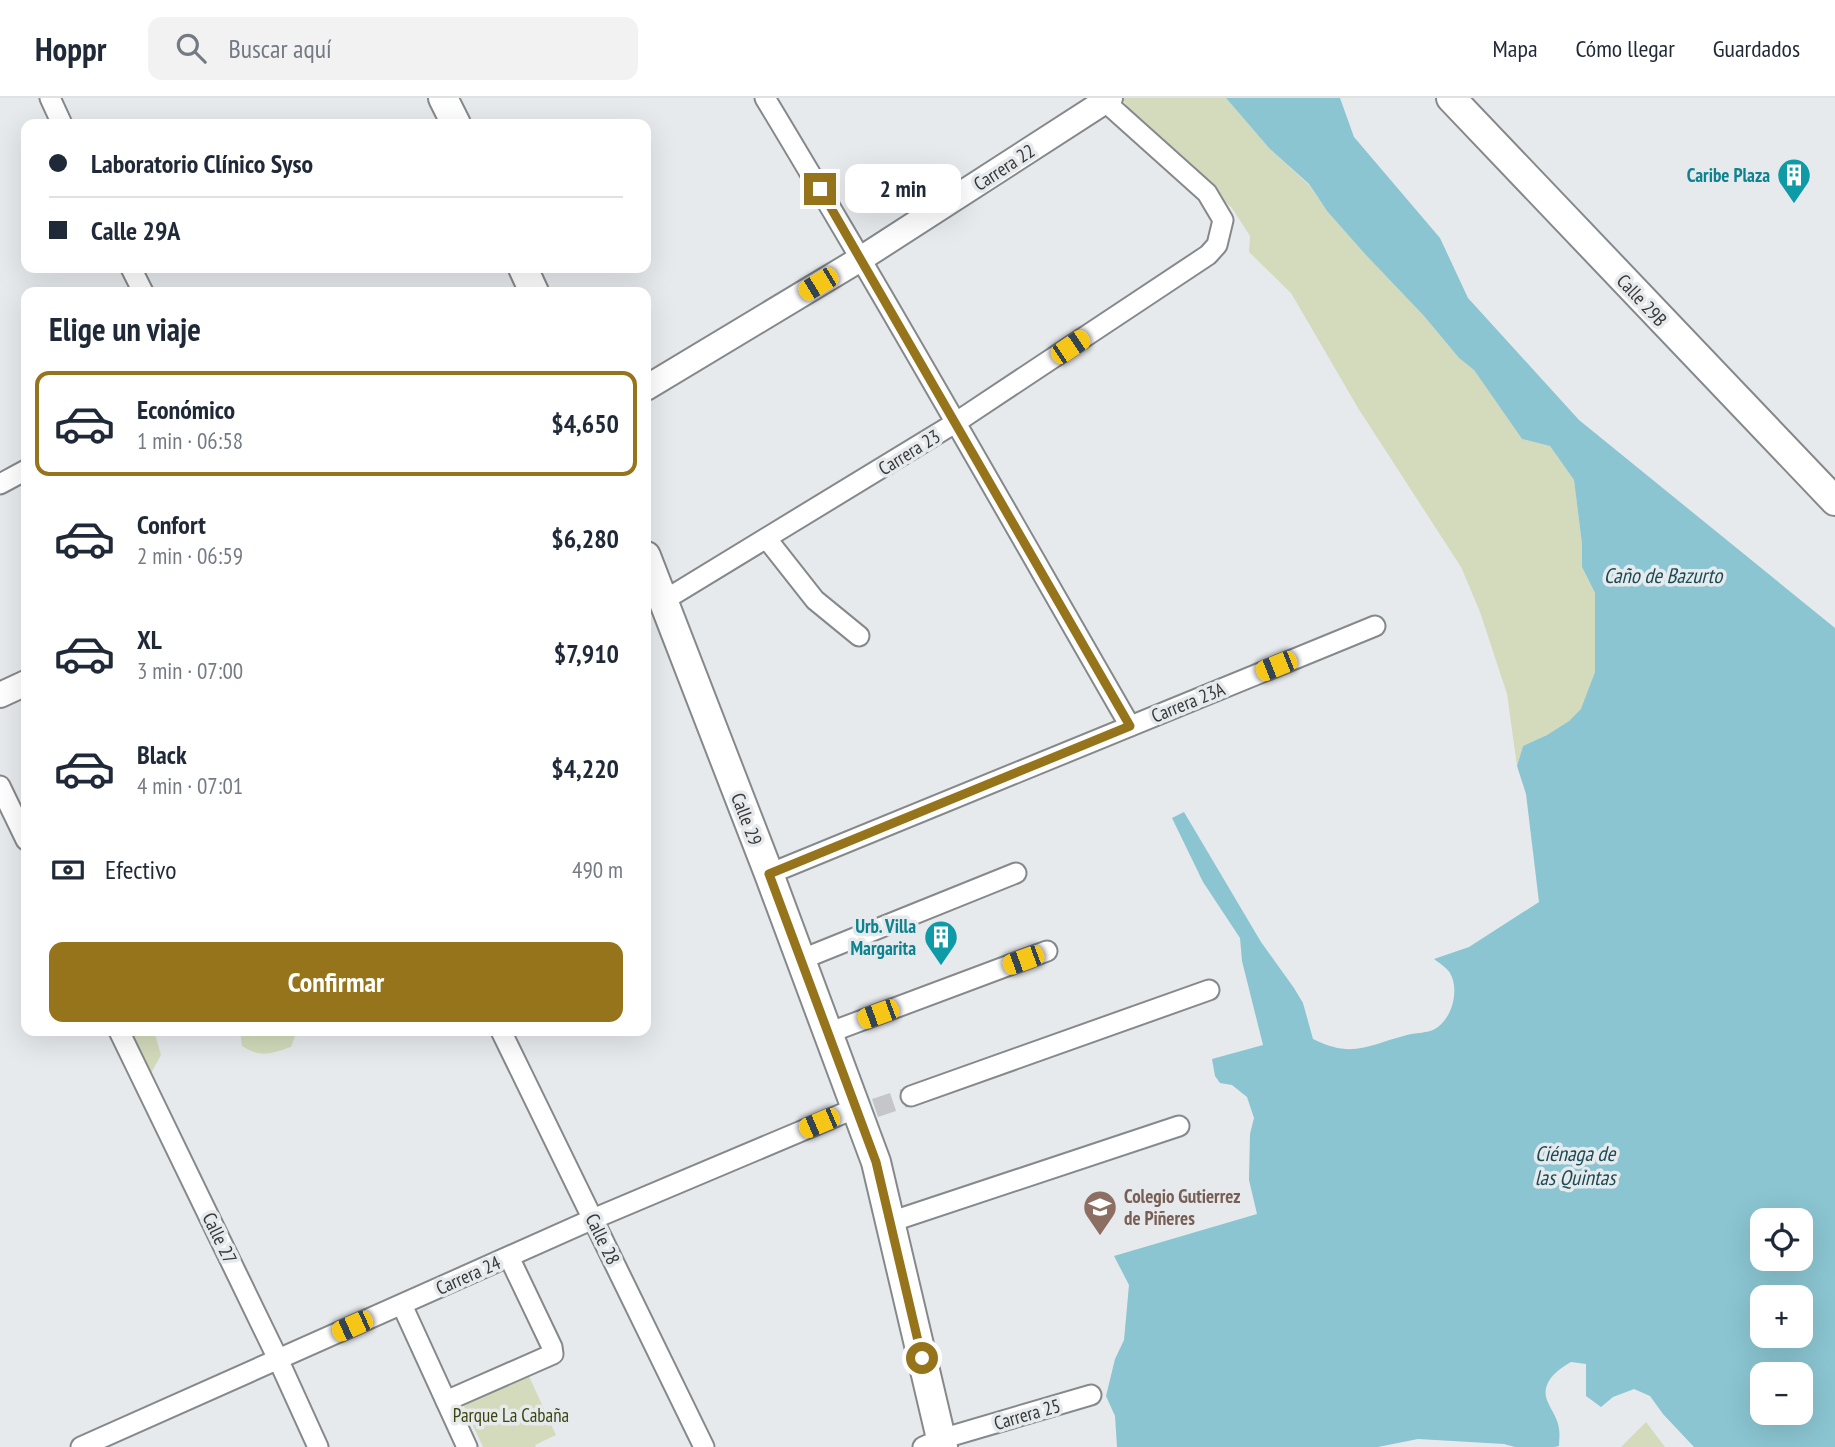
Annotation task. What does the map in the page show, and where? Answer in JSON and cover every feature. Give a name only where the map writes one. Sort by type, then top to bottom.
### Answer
[{"type":"main road","name":"Calle 29B","points":[[1451,98],[1835,501]]},
{"type":"main road","name":"Calle 29","points":[[651,569],[828,1033],[863,1109],[890,1222],[936,1444]]},
{"type":"street","points":[[50,98],[60,119]]},
{"type":"street","points":[[765,98],[862,258],[1130,726]]},
{"type":"street","name":"Carrera 22","points":[[651,385],[862,258],[1105,99]]},
{"type":"street","name":"Carrera 23","points":[[663,601],[955,423],[1208,255],[1217,245],[1223,220],[1207,193],[1105,99]]},
{"type":"street","points":[[0,484],[21,473]]},
{"type":"street","points":[[767,539],[815,600],[859,636]]},
{"type":"street","name":"Carrera 23A","points":[[769,874],[1375,626]]},
{"type":"street","points":[[0,695],[21,685]]},
{"type":"street","points":[[0,786],[21,830]]},
{"type":"street","points":[[800,960],[1016,873]]},
{"type":"street","points":[[828,1033],[1047,951]]},
{"type":"street","points":[[911,1096],[1209,990]]},
{"type":"street","name":"Calle 27","points":[[121,1036],[318,1447]]},
{"type":"street","name":"Calle 28","points":[[503,1036],[704,1447]]},
{"type":"street","name":"Carrera 24","points":[[81,1447],[593,1219],[863,1109]]},
{"type":"street","points":[[890,1222],[1179,1126]]},
{"type":"street","points":[[446,1401],[553,1354],[509,1257]]},
{"type":"street","points":[[402,1305],[467,1447]]},
{"type":"street","name":"Carrera 25","points":[[936,1444],[1091,1395]]},
{"type":"green space","points":[[1122,98],[1226,98],[1269,148],[1309,185],[1327,211],[1459,358],[1474,370],[1522,439],[1550,446],[1574,480],[1582,544],[1582,567],[1595,593],[1595,672],[1582,709],[1547,735],[1523,746],[1517,766],[1507,694],[1480,612],[1461,567],[1358,408],[1291,293],[1249,252],[1250,236],[1232,208],[1135,119]]},
{"type":"green space","points":[[126,1036],[155,1036],[161,1055],[149,1077]]},
{"type":"green space","points":[[241,1036],[295,1036],[291,1047],[266,1054],[242,1046]]},
{"type":"green space","name":"Parque La Cabaña","points":[[527,1372],[556,1435],[535,1445],[536,1447],[483,1447],[462,1402]]},
{"type":"green space","points":[[1646,1422],[1665,1447],[1621,1447]]},
{"type":"water","name":"Ciénaga de las Quintas","points":[[1226,98],[1340,98],[1354,137],[1440,238],[1468,298],[1579,420],[1835,628],[1835,1447],[1694,1447],[1650,1396],[1634,1389],[1613,1397],[1601,1407],[1586,1396],[1586,1364],[1571,1362],[1553,1376],[1547,1385],[1546,1397],[1559,1429],[1559,1446],[1554,1447],[1515,1447],[1418,1439],[1378,1447],[1117,1447],[1115,1416],[1106,1396],[1115,1359],[1124,1340],[1129,1285],[1114,1256],[1257,1214],[1249,1180],[1250,1134],[1254,1118],[1247,1097],[1232,1085],[1220,1083],[1215,1076],[1212,1059],[1263,1045],[1242,961],[1240,938],[1203,882],[1172,818],[1184,812],[1261,942],[1303,1003],[1313,1039],[1327,1045],[1350,1049],[1430,1031],[1445,1020],[1454,996],[1450,973],[1434,959],[1469,947],[1539,902],[1526,794],[1517,766],[1523,746],[1569,721],[1581,709],[1595,672],[1595,593],[1582,567],[1582,544],[1574,480],[1550,446],[1522,439],[1474,370],[1459,358],[1424,316],[1365,254],[1327,211],[1309,184],[1269,148]]},
{"type":"tunnel","points":[[875,1108],[911,1096]]},
{"type":"place","name":"Caribe Plaza","points":[[1794,205]]},
{"type":"place","name":"Urb. Villa Margarita","points":[[941,967]]},
{"type":"place","name":"Colegio Gutierrez de Piñeres","points":[[1100,1237]]},
{"type":"route","points":[[820,189],[1130,726],[769,874],[876,1162],[922,1358]]},
{"type":"water label","name":"Caño de Bazurto","points":[[1663,576]]}]
